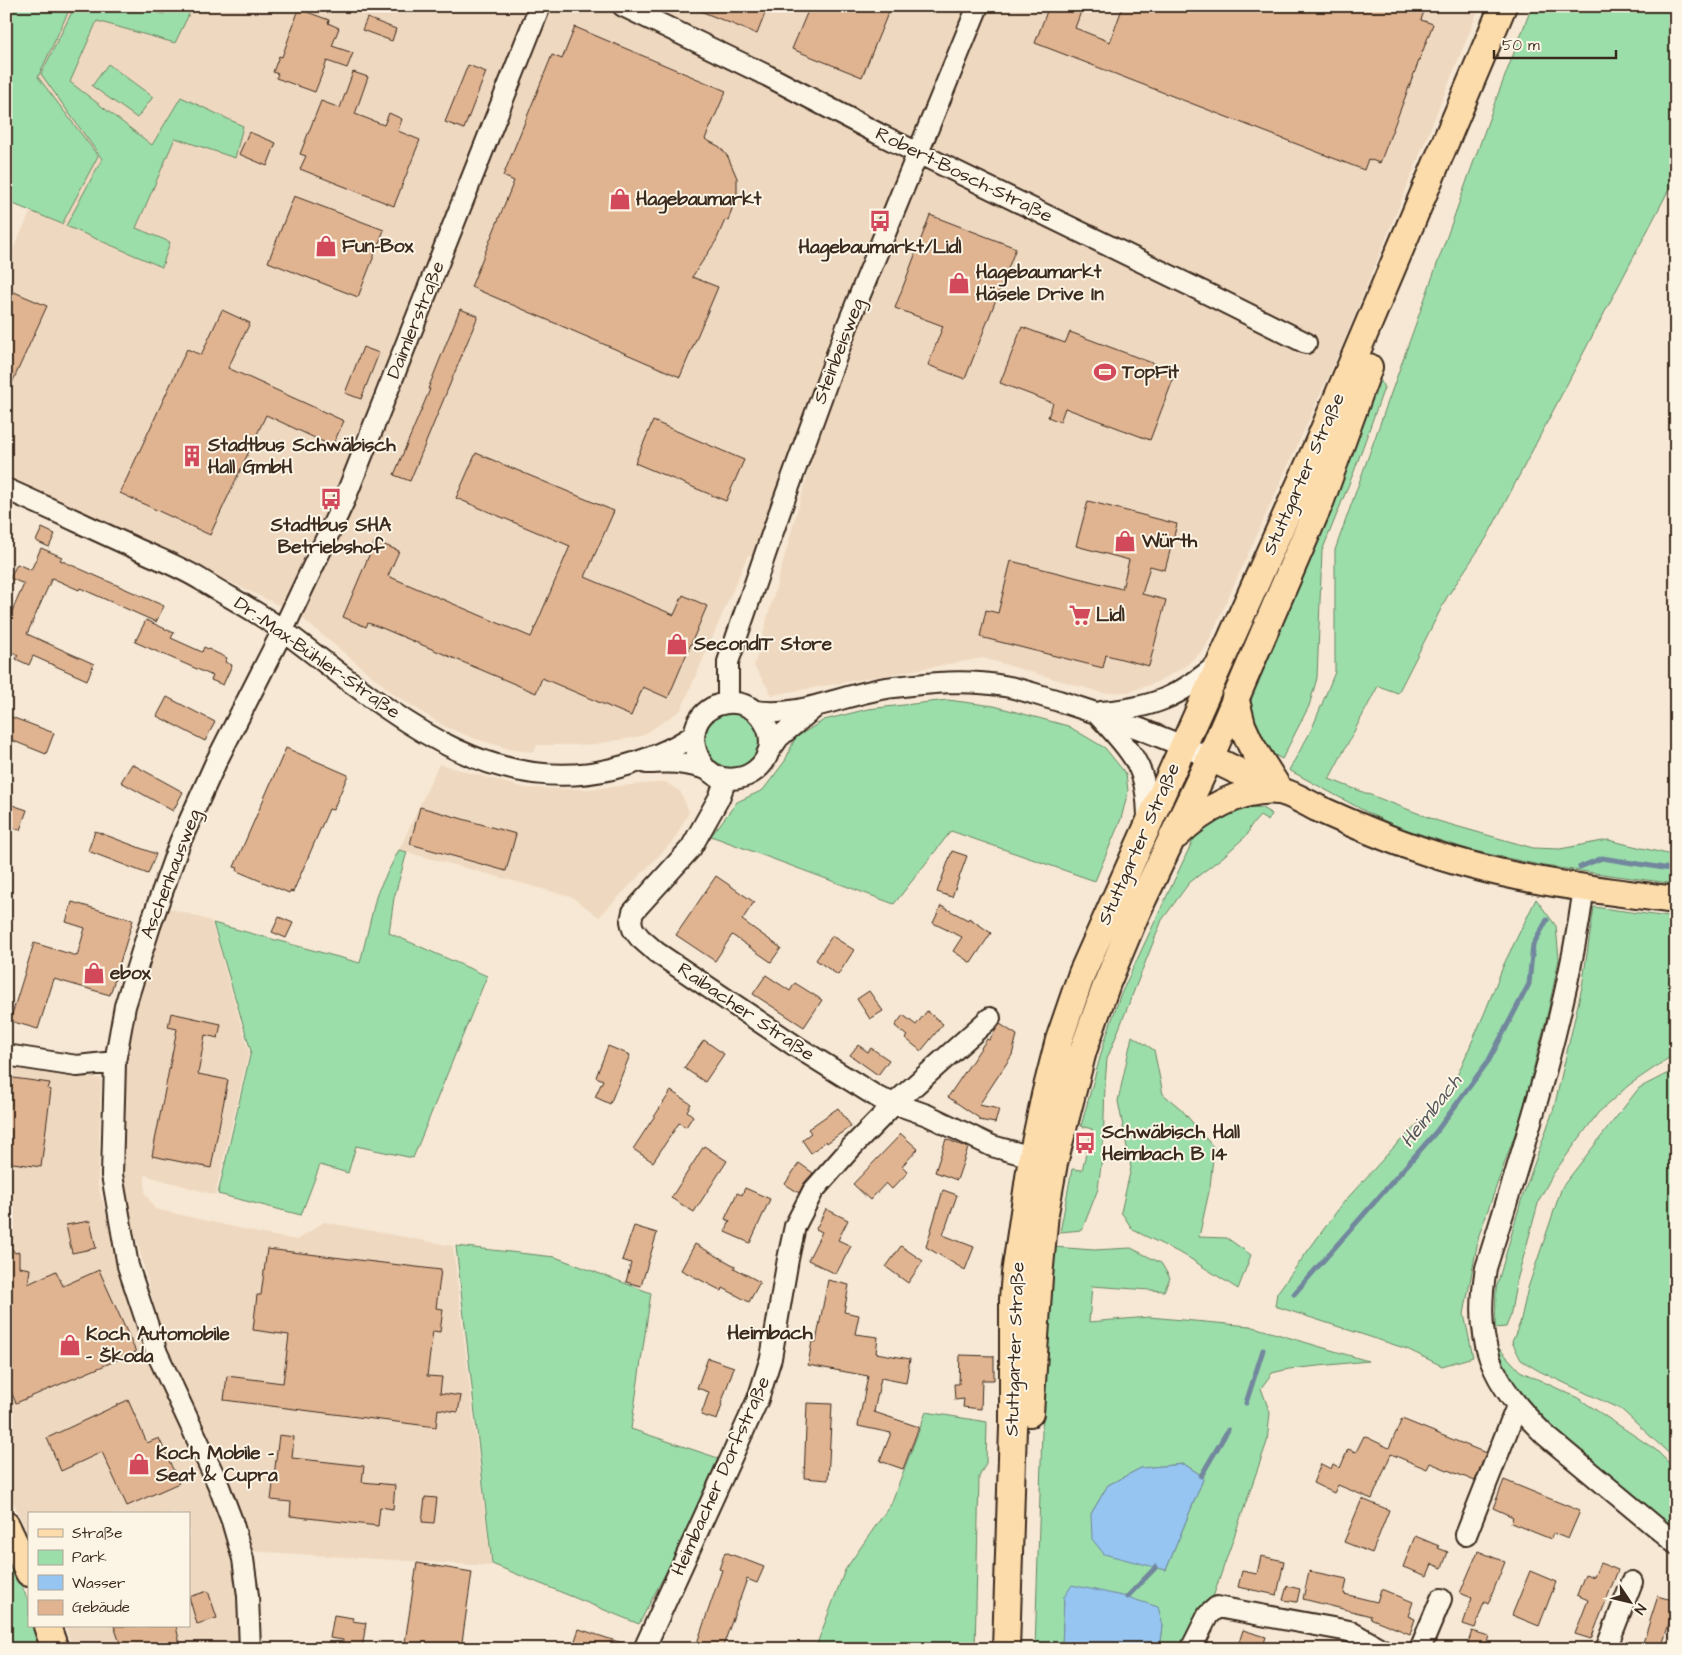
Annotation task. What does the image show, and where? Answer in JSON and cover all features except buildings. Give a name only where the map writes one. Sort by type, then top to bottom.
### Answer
[{"type":"main road","name":"Stuttgarter Straße","points":[[1006,1649],[1013,1427],[1013,1299],[1023,1210],[1032,1157],[1059,1040],[1082,973],[1148,821],[1316,448],[1470,88],[1503,6]]},
{"type":"main road","name":"Stuttgarter Straße","points":[[1023,1649],[1031,1387],[1038,1278],[1054,1163],[1083,1051],[1107,983],[1136,914],[1172,841],[1216,761],[1236,697],[1320,500],[1470,88]]},
{"type":"main road","points":[[1236,697],[1242,725],[1273,788]]},
{"type":"main road","points":[[1216,761],[1369,831],[1413,848],[1494,872],[1584,888],[1676,900]]},
{"type":"main road","points":[[1172,841],[1189,823],[1209,809],[1232,799],[1273,788]]},
{"type":"main road","points":[[6,1525],[28,1570]]},
{"type":"main road","points":[[48,1628],[55,1649]]},
{"type":"street","name":"Daimlerstraße","points":[[283,630],[344,501],[540,6]]},
{"type":"street","name":"Robert-Bosch-Straße","points":[[623,6],[768,76],[879,134],[1306,343]]},
{"type":"street","name":"Steinbeisweg","points":[[728,703],[728,662],[779,514],[848,324],[978,6]]},
{"type":"street","name":"Dr.-Max-Bühler-Straße","points":[[6,489],[194,575],[283,630],[420,732],[461,753],[521,772],[556,776],[593,774],[639,763],[680,744],[694,735]]},
{"type":"street","name":"Aschenhausweg","points":[[250,1649],[245,1568],[232,1521],[218,1484],[157,1353],[128,1266],[112,1175],[116,1062],[126,1006],[150,926],[180,842],[216,762],[283,630]]},
{"type":"street","points":[[1096,712],[1131,709],[1165,699],[1196,683],[1222,660]]},
{"type":"street","points":[[816,707],[779,737],[762,763],[755,771],[746,776],[736,779],[718,777],[705,768],[698,759],[694,747],[694,735],[698,722],[702,716],[714,707],[728,703],[743,704],[756,711],[774,714],[816,707],[852,695],[889,687],[927,683],[965,683],[1003,686],[1096,712],[1216,761]]},
{"type":"street","points":[[756,711],[766,724],[768,731],[769,747],[767,754]]},
{"type":"street","points":[[1096,712],[1136,761],[1148,801],[1148,821]]},
{"type":"street","name":"Dr.-Max-Bühler-Straße","points":[[639,763],[682,763],[705,768]]},
{"type":"street","name":"Raibacher Straße","points":[[726,778],[719,798],[691,848],[633,912],[631,921],[633,929],[640,938],[656,952],[717,994],[878,1098],[927,1115],[992,1146],[1032,1157]]},
{"type":"street","points":[[1584,888],[1578,933],[1553,1044],[1529,1131],[1486,1268],[1482,1292],[1481,1315],[1483,1334],[1496,1374],[1517,1406],[1545,1434],[1676,1544]]},
{"type":"street","name":"Heimbacher Dorfstraße","points":[[644,1649],[758,1400],[772,1358],[795,1226],[813,1191],[851,1148],[895,1103],[990,1018]]},
{"type":"street","points":[[6,1055],[77,1066],[116,1062]]},
{"type":"street","points":[[1466,1535],[1517,1406]]},
{"type":"street","points":[[1606,1649],[1632,1582]]},
{"type":"street","points":[[1420,1649],[1441,1599]]},
{"type":"street","points":[[1191,1649],[1208,1615],[1217,1608],[1349,1631],[1381,1649]]},
{"type":"shaded area","points":[[71,6],[139,6],[162,11],[165,6],[1480,6],[1344,342],[1206,647],[1185,667],[1155,683],[1128,692],[1103,693],[983,658],[772,695],[754,666],[812,458],[796,450],[756,557],[748,555],[681,710],[642,736],[590,745],[537,745],[534,752],[513,750],[473,738],[444,726],[395,695],[297,614],[6,475],[6,264],[31,211],[62,224],[98,156],[38,77]]},
{"type":"shaded area","points":[[439,764],[525,788],[588,789],[665,782],[680,791],[689,812],[674,840],[599,917],[572,897],[399,850]]},
{"type":"shaded area","points":[[162,906],[211,921],[249,1052],[215,1195],[145,1175],[145,1193],[155,1209],[297,1240],[324,1222],[453,1246],[491,1566],[248,1551],[240,1511],[165,1347],[125,1195],[121,1069],[139,976]]},
{"type":"shaded area","points":[[6,1058],[101,1079],[98,1185],[148,1360],[221,1514],[243,1622],[240,1649],[73,1649],[66,1628],[190,1628],[190,1512],[28,1512],[28,1534],[6,1487]]},
{"type":"green space","points":[[6,6],[71,6],[38,77],[98,156],[62,224],[6,201]]},
{"type":"green space","points":[[75,6],[128,6],[164,14],[167,6],[193,6],[175,43],[97,21],[70,82],[152,145],[181,97],[243,126],[235,158],[175,138],[136,228],[170,242],[162,267],[66,226],[102,159],[41,74]]},
{"type":"green space","points":[[1532,6],[1676,6],[1676,176],[1487,537],[1447,597],[1398,693],[1378,686],[1329,779],[1438,821],[1533,848],[1560,849],[1608,840],[1676,856],[1676,884],[1544,866],[1470,850],[1398,827],[1289,770],[1311,731],[1335,672],[1335,550],[1495,102]]},
{"type":"green space","points":[[108,64],[153,97],[137,118],[92,86]]},
{"type":"green space","points":[[1380,379],[1384,388],[1355,469],[1322,551],[1317,678],[1309,706],[1282,759],[1262,745],[1250,707],[1255,682],[1372,383]]},
{"type":"green space","points":[[948,700],[994,706],[1068,726],[1105,748],[1126,774],[1128,791],[1121,819],[1095,881],[951,831],[894,904],[711,836],[737,802],[763,790],[785,761],[795,738],[824,720],[868,709]]},
{"type":"green space","points":[[728,713],[738,713],[748,717],[755,724],[762,743],[756,761],[730,773],[706,759],[704,736],[705,730],[712,720]]},
{"type":"green space","points":[[1246,806],[1262,808],[1272,814],[1268,821],[1260,816],[1250,827],[1248,834],[1224,856],[1189,883],[1162,920],[1107,1059],[1103,1149],[1098,1189],[1082,1230],[1060,1232],[1072,1169],[1082,1170],[1092,1129],[1081,1126],[1104,1043],[1120,996],[1194,838],[1217,816]]},
{"type":"green space","points":[[399,850],[407,852],[394,898],[389,933],[487,976],[413,1158],[356,1146],[348,1173],[320,1165],[301,1215],[218,1194],[251,1051],[213,923],[360,963],[377,893]]},
{"type":"green space","points":[[1536,899],[1556,926],[1559,959],[1548,1012],[1521,1117],[1479,1235],[1464,1314],[1473,1357],[1442,1366],[1407,1349],[1275,1306],[1277,1293],[1343,1203],[1395,1146],[1441,1102],[1457,1076],[1504,964]]},
{"type":"green space","points":[[1594,907],[1676,918],[1676,1053],[1629,1085],[1598,1113],[1553,1174],[1539,1200],[1516,1284],[1510,1317],[1506,1327],[1495,1328],[1496,1289],[1521,1201],[1554,1108],[1582,987]]},
{"type":"green space","points":[[1132,1036],[1154,1050],[1163,1094],[1181,1109],[1214,1148],[1210,1187],[1199,1237],[1227,1238],[1251,1255],[1238,1289],[1186,1256],[1133,1230],[1121,1212],[1131,1168],[1118,1101]]},
{"type":"green space","points":[[1676,1069],[1676,1460],[1622,1410],[1539,1371],[1521,1360],[1512,1342],[1520,1323],[1528,1288],[1562,1187],[1639,1088]]},
{"type":"green space","points":[[456,1246],[555,1257],[651,1293],[631,1429],[718,1458],[677,1551],[639,1624],[492,1564]]},
{"type":"green space","points":[[1053,1247],[1094,1250],[1131,1248],[1161,1263],[1170,1278],[1164,1291],[1092,1286],[1089,1322],[1149,1317],[1250,1326],[1368,1361],[1289,1369],[1272,1373],[1261,1388],[1270,1413],[1267,1442],[1212,1600],[1188,1649],[1160,1649],[1163,1626],[1064,1597],[1062,1649],[1035,1649],[1042,1431]],"holes":[[[1184,1464],[1204,1477],[1166,1570],[1156,1567],[1091,1514],[1108,1485],[1141,1468]]]},
{"type":"green space","points":[[1494,1343],[1520,1371],[1578,1398],[1656,1450],[1676,1470],[1676,1532],[1561,1434],[1526,1400],[1504,1373]]},
{"type":"green space","points":[[926,1412],[987,1422],[986,1463],[979,1477],[975,1649],[815,1649],[845,1570],[891,1504]]},
{"type":"green space","points":[[6,1549],[28,1601],[28,1628],[38,1628],[45,1649],[6,1649]]},
{"type":"water","points":[[1184,1464],[1204,1477],[1166,1570],[1104,1554],[1092,1539],[1091,1514],[1108,1485],[1141,1468]]},
{"type":"water","points":[[1072,1585],[1127,1597],[1158,1607],[1163,1626],[1160,1649],[1062,1649],[1064,1597]]},
{"type":"waterway","name":"Heimbach","points":[[1580,867],[1602,858],[1676,870]]},
{"type":"waterway","name":"Heimbach","points":[[1294,1294],[1436,1132],[1489,1060],[1529,984],[1533,945],[1547,920]]},
{"type":"waterway","name":"Heimbach","points":[[1246,1403],[1263,1350]]},
{"type":"waterway","name":"Heimbach","points":[[1201,1476],[1228,1430]]},
{"type":"waterway","name":"Heimbach","points":[[1127,1597],[1156,1567]]},
{"type":"place","name":"Hagebaumarkt","points":[[620,199]]},
{"type":"place","name":"Hagebaumarkt/Lidl","points":[[880,221]]},
{"type":"place","name":"Fun-Box","points":[[326,246]]},
{"type":"place","name":"Hagebaumarkt Häsele Drive In","points":[[959,283]]},
{"type":"place","name":"TopFit","points":[[1105,372]]},
{"type":"place","name":"Stadtbus Schwäbisch Hall GmbH","points":[[192,456]]},
{"type":"place","name":"Stadtbus SHA Betriebshof","points":[[331,499]]},
{"type":"place","name":"Würth","points":[[1125,541]]},
{"type":"place","name":"Lidl","points":[[1080,615]]},
{"type":"place","name":"SecondIT Store","points":[[677,644]]},
{"type":"place","name":"ebox","points":[[94,973]]},
{"type":"place","name":"Schwäbisch Hall Heimbach B 14","points":[[1085,1143]]},
{"type":"place","name":"Koch Automobile - Škoda","points":[[70,1345]]},
{"type":"place","name":"Koch Mobile - Seat & Cupra","points":[[139,1464]]},
{"type":"district","name":"Heimbach","points":[[770,1333]]}]
